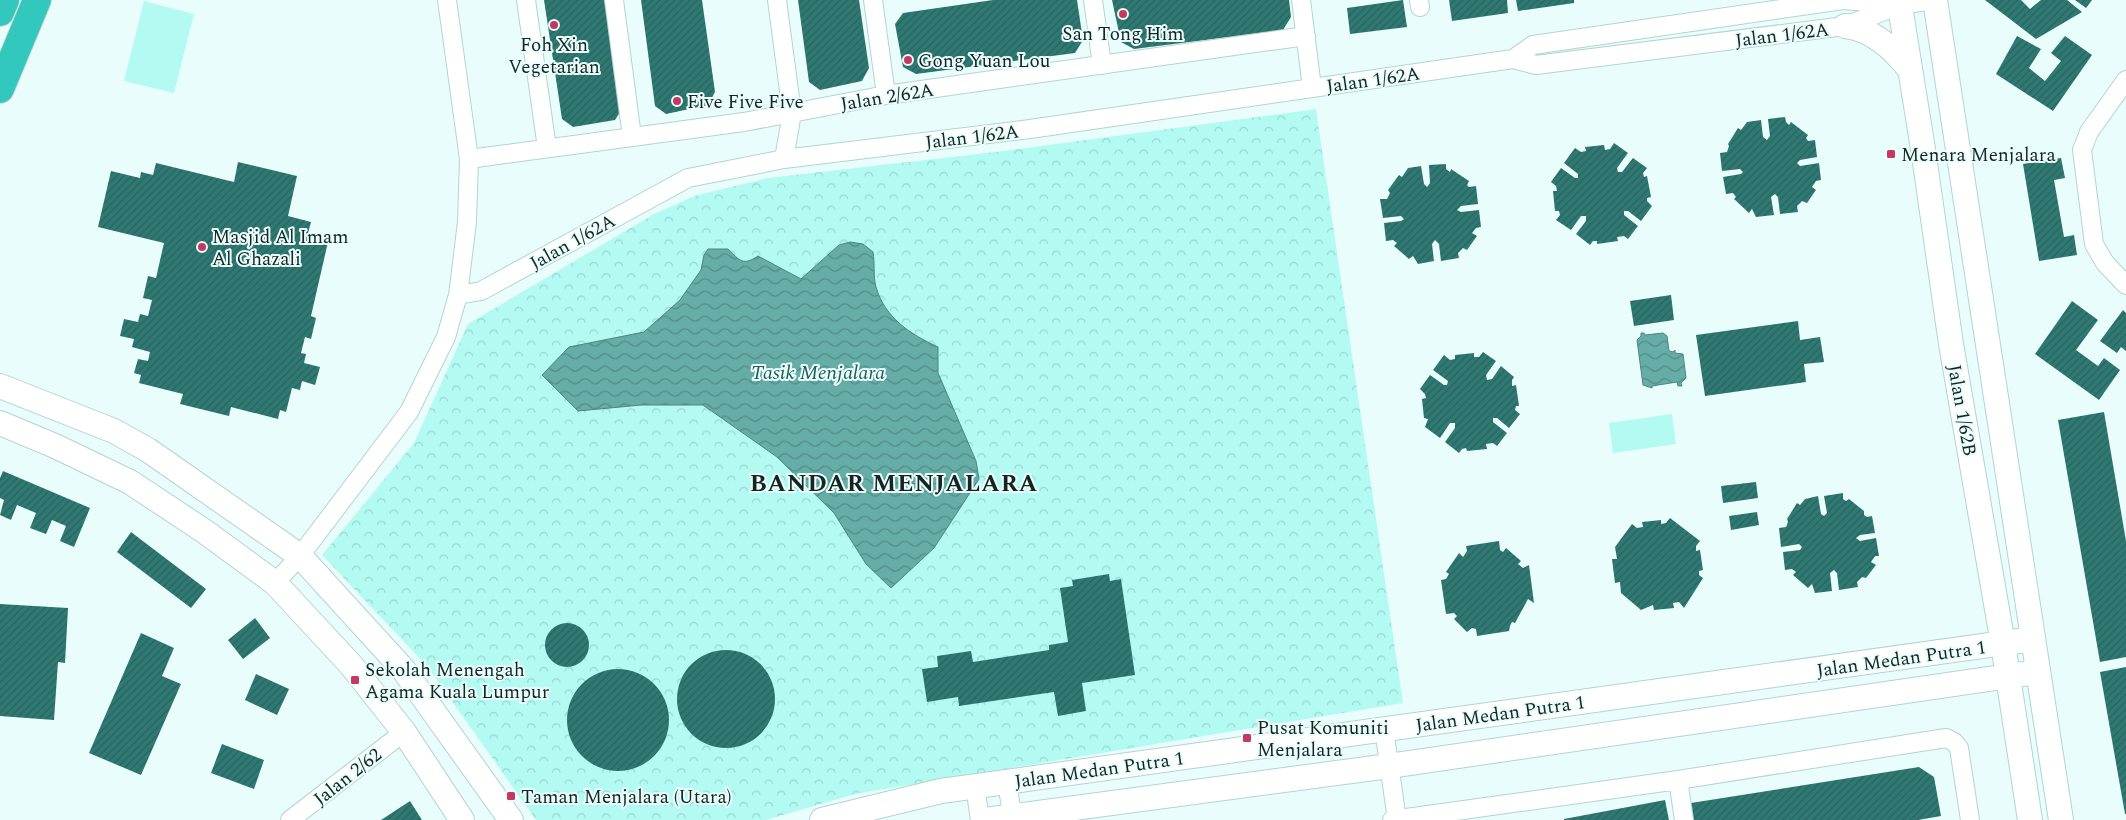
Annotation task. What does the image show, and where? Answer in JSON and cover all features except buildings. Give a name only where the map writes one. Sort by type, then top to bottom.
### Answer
[{"type":"highway","points":[[0,12],[5,0]]},
{"type":"highway","points":[[0,89],[36,0]]},
{"type":"main road","points":[[0,70],[28,0]]},
{"type":"main road","points":[[0,70],[36,0]]},
{"type":"main road","name":"Jalan 1/62B","points":[[1934,0],[2061,820]]},
{"type":"main road","name":"Jalan 1/62B","points":[[1899,2],[1924,149],[1951,344],[2003,644],[2030,820]]},
{"type":"main road","points":[[1845,26],[1862,29],[1870,33],[1900,57],[1910,70]]},
{"type":"main road","points":[[0,386],[114,431],[148,450],[300,556],[403,669],[511,820]]},
{"type":"main road","points":[[0,423],[56,446],[130,482],[204,531],[275,583],[352,664],[404,732],[462,820]]},
{"type":"main road","name":"Jalan Medan Putra 1","points":[[822,820],[927,793],[2033,640]]},
{"type":"main road","name":"Jalan Medan Putra 1","points":[[985,820],[1013,818],[1389,766],[2037,672]]},
{"type":"street","points":[[275,583],[300,556],[409,412],[446,337],[458,295],[466,222],[469,159],[447,0]]},
{"type":"street","points":[[526,0],[547,148]]},
{"type":"street","points":[[614,0],[632,137]]},
{"type":"street","points":[[777,0],[792,113],[784,159]]},
{"type":"street","points":[[873,0],[886,95]]},
{"type":"street","points":[[1093,0],[1102,65]]},
{"type":"street","points":[[1301,0],[1312,88]]},
{"type":"street","name":"Jalan 1/62A","points":[[1513,59],[1533,45],[1843,0],[1899,2],[1934,0]]},
{"type":"street","name":"Jalan 1/62A","points":[[458,295],[481,291],[688,178],[784,159],[1030,129],[1513,59],[1536,65],[1845,26],[1899,2]]},
{"type":"street","name":"Jalan 2/62A","points":[[469,159],[744,122],[886,95],[1306,36]]},
{"type":"street","points":[[2126,80],[2089,132],[2082,150],[2094,244],[2105,263],[2126,285]]},
{"type":"street","points":[[1384,729],[1397,820]]},
{"type":"street","name":"Jalan 2/62","points":[[290,820],[311,814],[404,732]]},
{"type":"street","points":[[1392,820],[1678,780],[1946,738],[1954,742],[1959,748],[1970,820]]},
{"type":"street","points":[[1678,780],[1684,820]]},
{"type":"street","points":[[1007,782],[1013,818]]},
{"type":"street","points":[[975,786],[980,820]]},
{"type":"green space","points":[[144,1],[194,14],[174,93],[124,81]]},
{"type":"green space","points":[[1316,109],[1403,703],[855,794],[766,820],[536,820],[427,666],[322,555],[414,443],[468,324],[654,214],[697,195],[768,178],[995,152]]},
{"type":"green space","points":[[1672,414],[1676,444],[1613,453],[1609,423]]},
{"type":"water","name":"Tasik Menjalara","points":[[850,242],[863,244],[873,252],[876,287],[880,298],[892,316],[908,330],[938,347],[938,373],[976,461],[979,479],[934,548],[891,588],[866,564],[834,513],[777,457],[703,405],[641,405],[578,411],[542,375],[569,347],[644,332],[680,300],[701,270],[704,255],[708,249],[728,249],[742,261],[749,261],[758,256],[801,279],[839,245]]},
{"type":"water","points":[[1641,333],[1645,335],[1663,333],[1667,336],[1669,351],[1673,352],[1675,350],[1675,353],[1683,354],[1686,378],[1681,383],[1682,386],[1678,386],[1677,382],[1652,386],[1652,388],[1643,385],[1637,340]]},
{"type":"place","name":"San Tong Him","points":[[1123,14]]},
{"type":"place","name":"Foh Xin Vegetarian","points":[[554,25]]},
{"type":"place","name":"Gong Yuan Lou","points":[[908,60]]},
{"type":"place","name":"Five Five Five","points":[[677,101]]},
{"type":"place","name":"Menara Menjalara","points":[[1891,154]]},
{"type":"place","name":"Masjid Al Imam Al Ghazali","points":[[202,247]]},
{"type":"place","name":"Sekolah Menengah Agama Kuala Lumpur","points":[[355,680]]},
{"type":"place","name":"Pusat Komuniti Menjalara","points":[[1247,738]]},
{"type":"place","name":"Taman Menjalara (Utara)","points":[[511,796]]},
{"type":"district","name":"BANDAR MENJALARA","points":[[894,483]]}]
